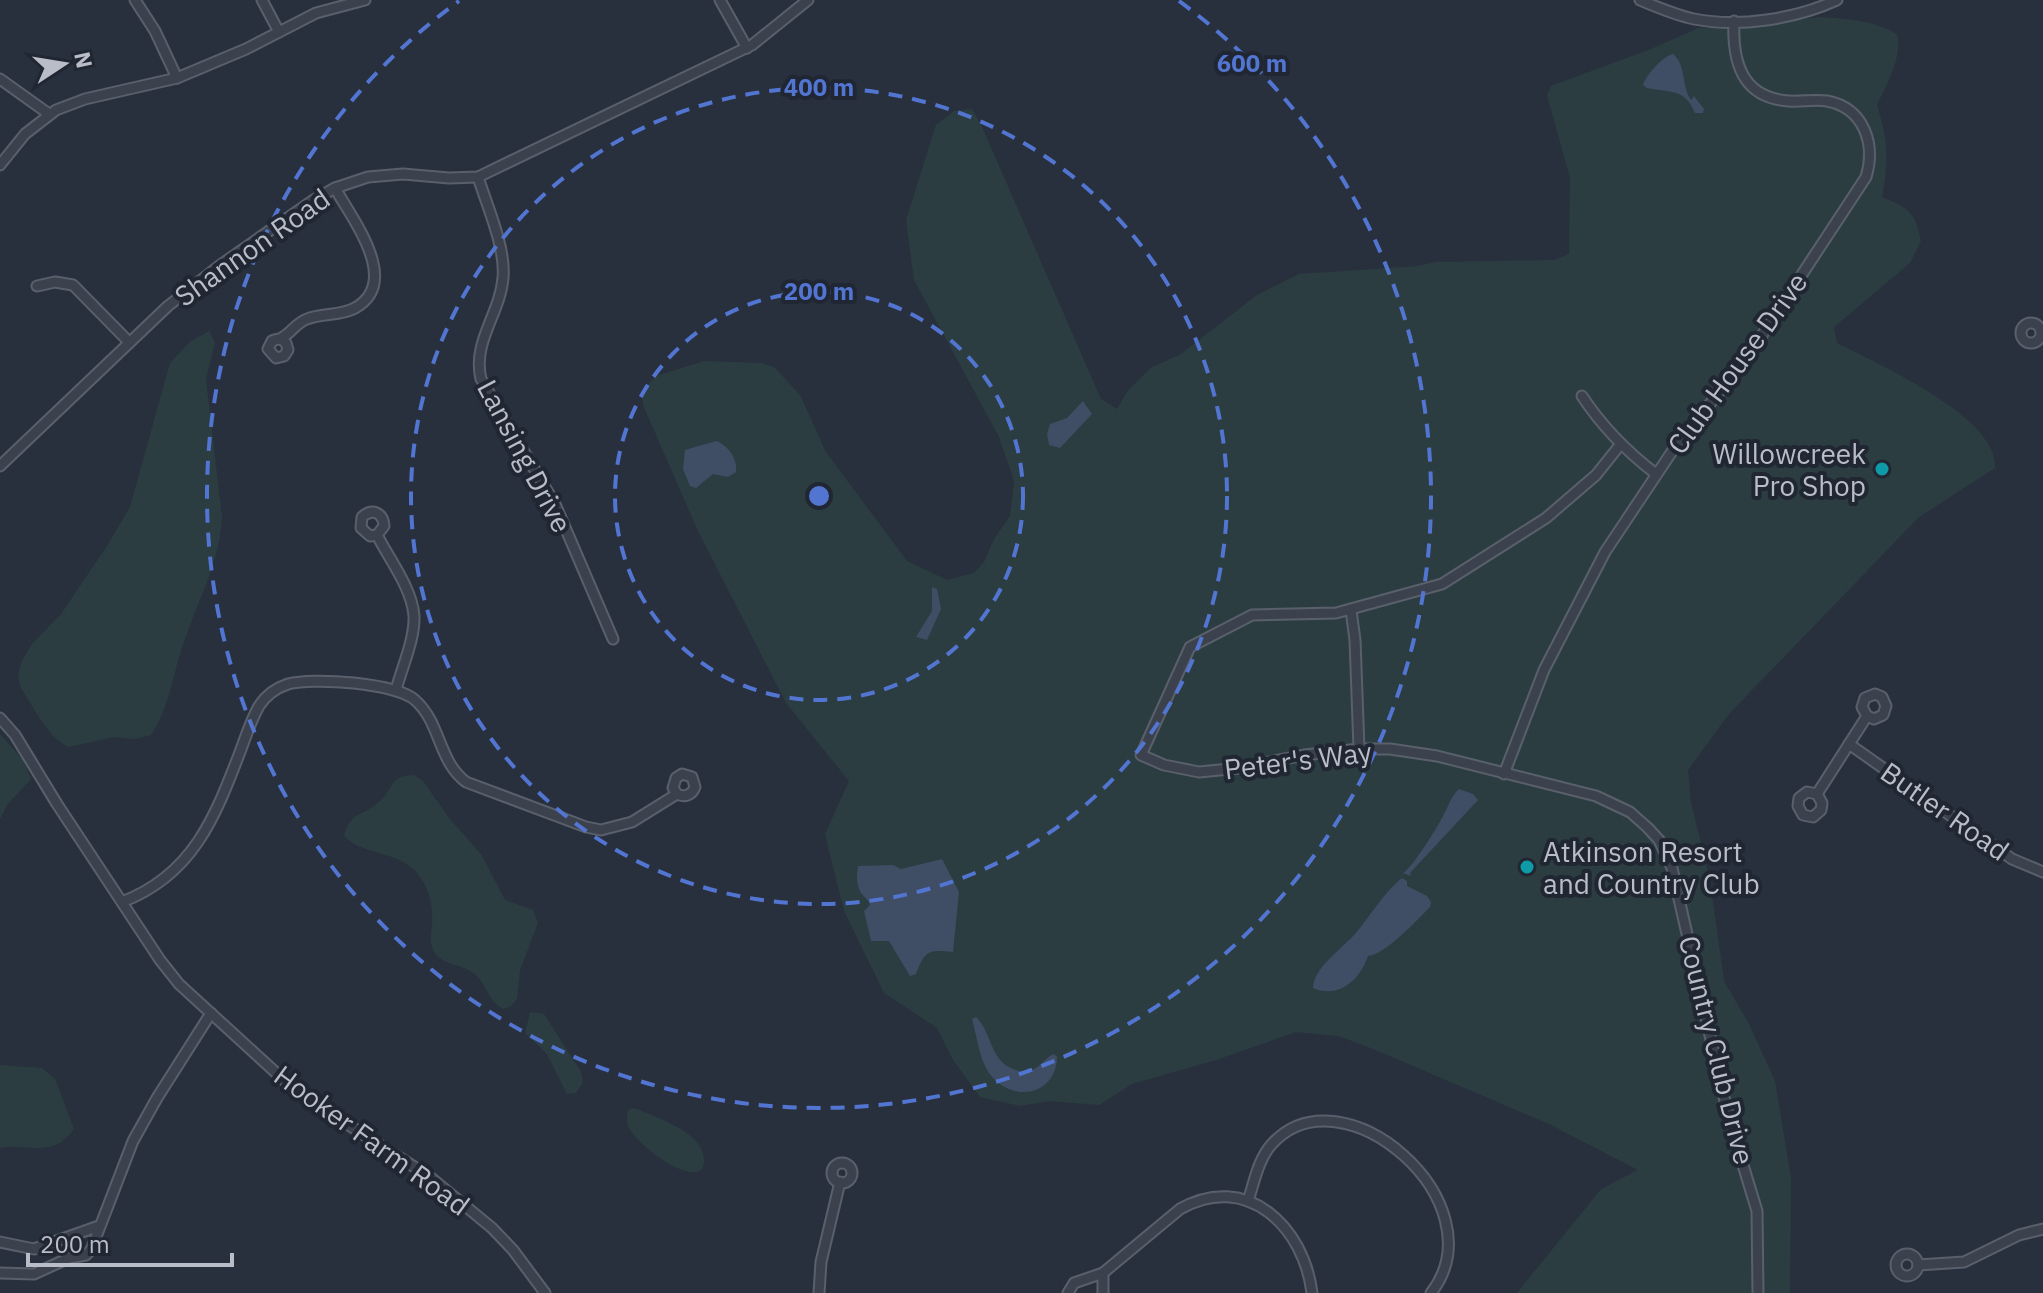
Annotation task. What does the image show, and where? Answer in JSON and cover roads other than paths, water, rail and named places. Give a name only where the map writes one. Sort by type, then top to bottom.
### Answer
[{"type":"street","points":[[135,0],[155,31],[177,78]]},
{"type":"street","points":[[262,0],[279,32]]},
{"type":"street","points":[[0,165],[14,145],[49,114],[85,99],[177,78],[316,13],[365,0]]},
{"type":"street","points":[[720,0],[747,48]]},
{"type":"street","name":"Shannon Road","points":[[0,466],[168,306],[219,266],[335,188],[368,177],[386,175],[478,177],[747,48],[808,0]]},
{"type":"street","points":[[1640,0],[1691,19],[1734,21],[1801,13],[1837,0]]},
{"type":"street","name":"Club House Drive","points":[[1504,774],[1544,670],[1605,552],[1656,474],[1751,352],[1858,192],[1871,162],[1869,139],[1853,113],[1825,101],[1776,99],[1760,93],[1748,83],[1739,69],[1735,52],[1734,21]]},
{"type":"street","points":[[0,79],[49,114]]},
{"type":"street","name":"Lansing Drive","points":[[478,177],[503,268],[501,292],[481,347],[481,379],[555,504],[613,639]]},
{"type":"street","points":[[281,339],[294,325],[304,320],[357,307],[367,299],[373,288],[376,276],[373,257],[335,188]]},
{"type":"street","points":[[37,286],[55,282],[73,285],[129,342]]},
{"type":"street","points":[[1582,396],[1620,445],[1656,474]]},
{"type":"street","points":[[1359,749],[1351,610],[1431,588],[1456,577],[1546,518],[1596,475],[1620,445]]},
{"type":"street","points":[[377,535],[414,613],[396,690]]},
{"type":"street","name":"Peter's Way","points":[[1351,610],[1252,615],[1190,647],[1141,755],[1164,765],[1199,772],[1359,749],[1421,753],[1504,774]]},
{"type":"street","points":[[122,902],[159,884],[193,851],[216,810],[254,715],[270,694],[283,685],[307,682],[396,690],[412,697],[428,714],[445,758],[454,772],[466,782],[586,827],[601,830],[632,822],[677,794]]},
{"type":"street","points":[[1817,794],[1867,716]]},
{"type":"street","name":"Hooker Farm Road","points":[[0,718],[15,735],[174,979],[297,1092],[430,1177],[492,1228],[545,1293]]},
{"type":"street","name":"Butler Road","points":[[1849,744],[2012,859],[2043,872]]},
{"type":"street","name":"Country Club Drive","points":[[1504,774],[1610,801],[1630,812],[1648,828],[1666,854],[1684,916],[1729,1119],[1757,1211],[1758,1293]]},
{"type":"street","points":[[0,1273],[34,1274],[69,1258],[86,1255],[95,1244],[99,1226],[105,1219],[133,1141],[211,1013]]},
{"type":"street","points":[[1248,1201],[1264,1154],[1280,1137],[1293,1129],[1308,1124],[1340,1124],[1385,1140],[1404,1153],[1425,1177],[1442,1213],[1446,1236],[1444,1268],[1431,1293]]},
{"type":"street","points":[[819,1293],[821,1262],[840,1182]]},
{"type":"street","points":[[1068,1293],[1074,1283],[1103,1273],[1167,1218],[1187,1205],[1219,1197],[1248,1201],[1270,1212],[1292,1235],[1306,1263],[1312,1293]]},
{"type":"street","points":[[0,1242],[34,1249],[99,1226]]},
{"type":"street","points":[[1918,1265],[1960,1264],[2019,1235],[2043,1229]]},
{"type":"street","points":[[1103,1273],[1103,1293]]},
{"type":"water","points":[[1673,54],[1680,64],[1691,100],[1694,96],[1704,109],[1703,113],[1695,113],[1682,95],[1643,85],[1655,66]]},
{"type":"water","points":[[1083,401],[1092,414],[1060,448],[1049,445],[1047,434],[1050,424],[1067,418]]},
{"type":"water","points":[[716,441],[731,453],[736,472],[728,477],[713,474],[696,488],[690,486],[683,469],[685,450]]},
{"type":"water","points":[[932,587],[937,589],[941,609],[927,640],[916,637],[932,611]]},
{"type":"water","points":[[1459,789],[1473,794],[1478,800],[1410,873],[1411,876],[1403,873],[1424,847]]},
{"type":"water","points":[[942,859],[959,892],[953,952],[928,954],[916,974],[910,976],[889,941],[871,941],[864,911],[870,905],[859,888],[858,866],[893,865],[901,869]]},
{"type":"water","points":[[1402,878],[1407,881],[1407,886],[1427,896],[1430,907],[1392,943],[1368,956],[1360,973],[1347,985],[1331,991],[1313,988],[1323,967]]},
{"type":"water","points":[[976,1017],[996,1054],[1007,1066],[1018,1071],[1030,1071],[1054,1054],[1057,1057],[1055,1070],[1049,1080],[1041,1087],[1020,1092],[998,1083],[983,1061],[972,1019]]},
{"type":"place","name":"Willowcreek Pro Shop","points":[[1882,469]]},
{"type":"place","name":"Atkinson Resort and Country Club","points":[[1527,867]]}]
